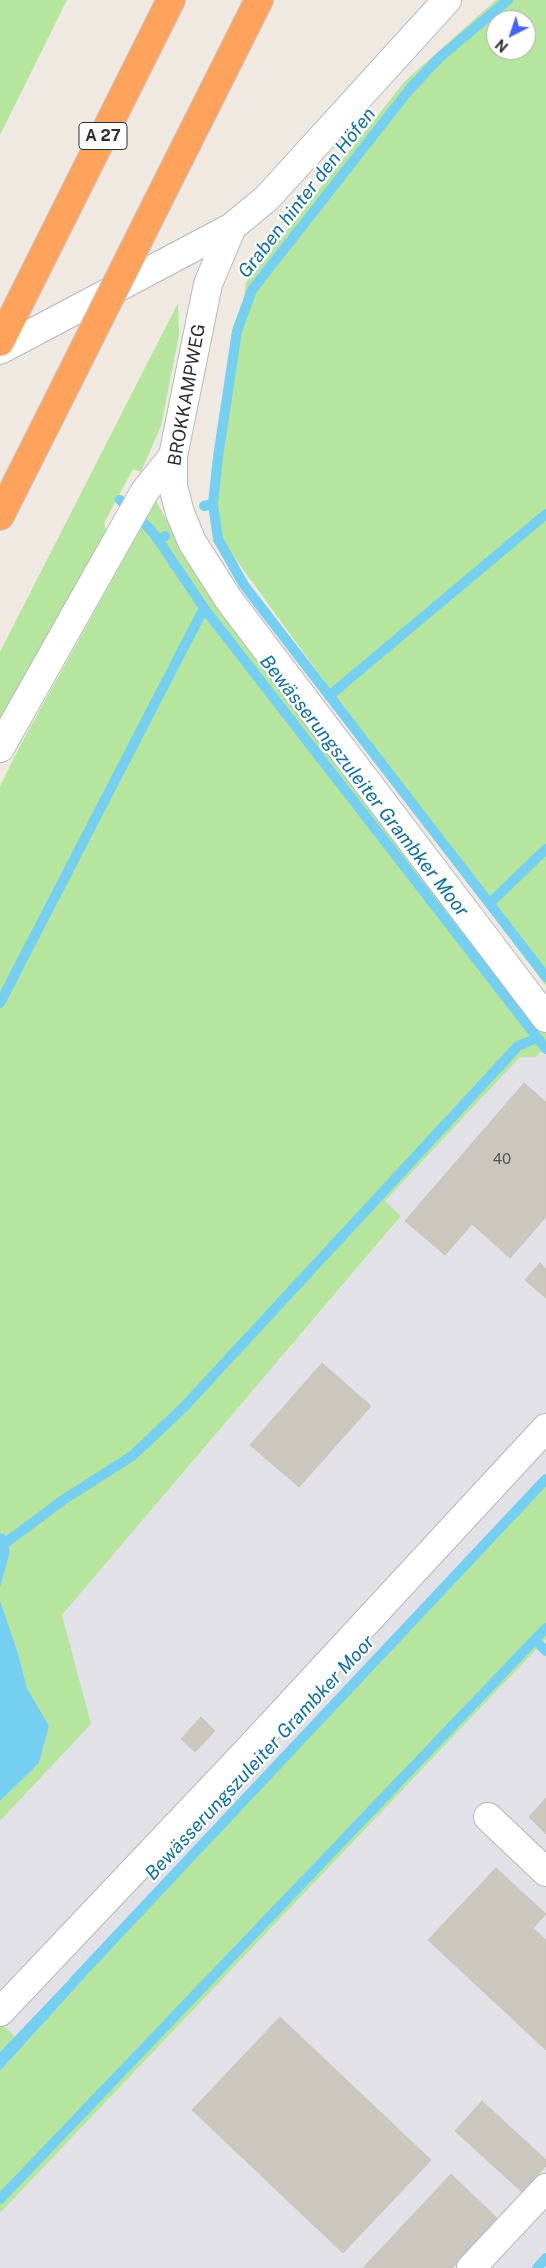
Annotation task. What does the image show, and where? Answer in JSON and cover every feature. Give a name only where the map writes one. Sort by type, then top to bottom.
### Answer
[{"type":"highway","name":"A 27","points":[[0,342],[171,0]]},
{"type":"highway","points":[[0,516],[258,0]]},
{"type":"street","points":[[0,350],[232,227],[267,198],[447,0]]},
{"type":"street","name":"BROKKAMPWEG","points":[[232,227],[208,284],[173,456],[173,486],[180,513],[192,542],[230,600],[546,1018]]},
{"type":"street","points":[[0,748],[145,491],[173,456]]},
{"type":"street","points":[[0,2012],[248,1750],[546,1428]]},
{"type":"street","points":[[488,1817],[546,1872]]},
{"type":"street","points":[[471,2268],[546,2188]]},
{"type":"shaded area","points":[[546,1046],[546,1476],[15,2036],[0,2023],[0,1821],[90,1724],[62,1615],[401,1217],[384,1201],[520,1057],[536,1057]]},
{"type":"shaded area","points":[[546,1639],[546,2268],[0,2268],[0,2213]]},
{"type":"green space","points":[[0,0],[67,0],[0,135]]},
{"type":"green space","points":[[496,0],[546,0],[546,986],[213,528],[246,282],[405,81]]},
{"type":"green space","points":[[178,303],[179,335],[161,426],[141,472],[133,469],[104,523],[107,533],[0,731],[0,652]]},
{"type":"green space","points":[[156,501],[196,574],[546,1031],[546,1046],[536,1057],[520,1057],[385,1201],[401,1216],[62,1615],[91,1724],[0,1821],[0,1801],[39,1763],[49,1726],[27,1688],[18,1653],[0,1600],[0,1588],[10,1552],[5,1534],[0,1533],[0,786],[22,742]]},
{"type":"green space","points":[[546,1476],[546,1639],[0,2213],[0,2071],[88,1974],[81,1967]]},
{"type":"green space","points":[[0,2023],[15,2036],[0,2052]]},
{"type":"water","points":[[0,1533],[5,1534],[10,1552],[0,1588]]},
{"type":"water","points":[[0,1600],[18,1653],[27,1688],[49,1726],[39,1763],[0,1801]]},
{"type":"water","points":[[81,1967],[88,1974],[0,2071],[0,2052]]},
{"type":"building","points":[[524,1083],[546,1102],[546,1217],[510,1258],[472,1224],[445,1255],[405,1221]]},
{"type":"building","points":[[540,1263],[546,1269],[546,1298],[525,1280]]},
{"type":"building","points":[[322,1363],[371,1406],[299,1487],[250,1445]]},
{"type":"building","points":[[201,1717],[215,1731],[195,1752],[181,1739]]},
{"type":"building","points":[[546,1798],[546,1834],[529,1817]]},
{"type":"building","points":[[496,1868],[546,1914],[533,1928],[546,1940],[546,2050],[428,1940]]},
{"type":"building","points":[[280,2017],[431,2160],[343,2253],[192,2110]]},
{"type":"building","points":[[482,2101],[546,2160],[546,2166],[522,2192],[455,2131]]},
{"type":"building","points":[[451,2174],[498,2219],[452,2268],[363,2268]]},
{"type":"waterway","name":"Graben hinter den Höfen","points":[[204,506],[213,504],[218,457],[237,331],[252,290],[409,90],[439,58],[508,0]]},
{"type":"waterway","name":"Graben hinter den Höfen","points":[[120,500],[150,529],[159,541],[165,536]]},
{"type":"waterway","points":[[213,504],[218,539],[244,585],[546,977]]},
{"type":"waterway","points":[[329,696],[546,514]]},
{"type":"waterway","name":"Bewässerungszuleiter Grambker Moor","points":[[159,541],[204,608],[546,1049]]},
{"type":"waterway","points":[[0,1003],[204,608]]},
{"type":"waterway","points":[[490,903],[546,849]]},
{"type":"waterway","points":[[0,1547],[63,1500],[132,1456],[183,1408],[518,1046],[537,1038]]},
{"type":"waterway","name":"Bewässerungszuleiter Grambker Moor","points":[[75,1980],[546,1479]]},
{"type":"waterway","points":[[0,2199],[546,1628]]},
{"type":"waterway","points":[[535,1640],[546,1651]]},
{"type":"waterway","points":[[537,2268],[546,2258]]}]
